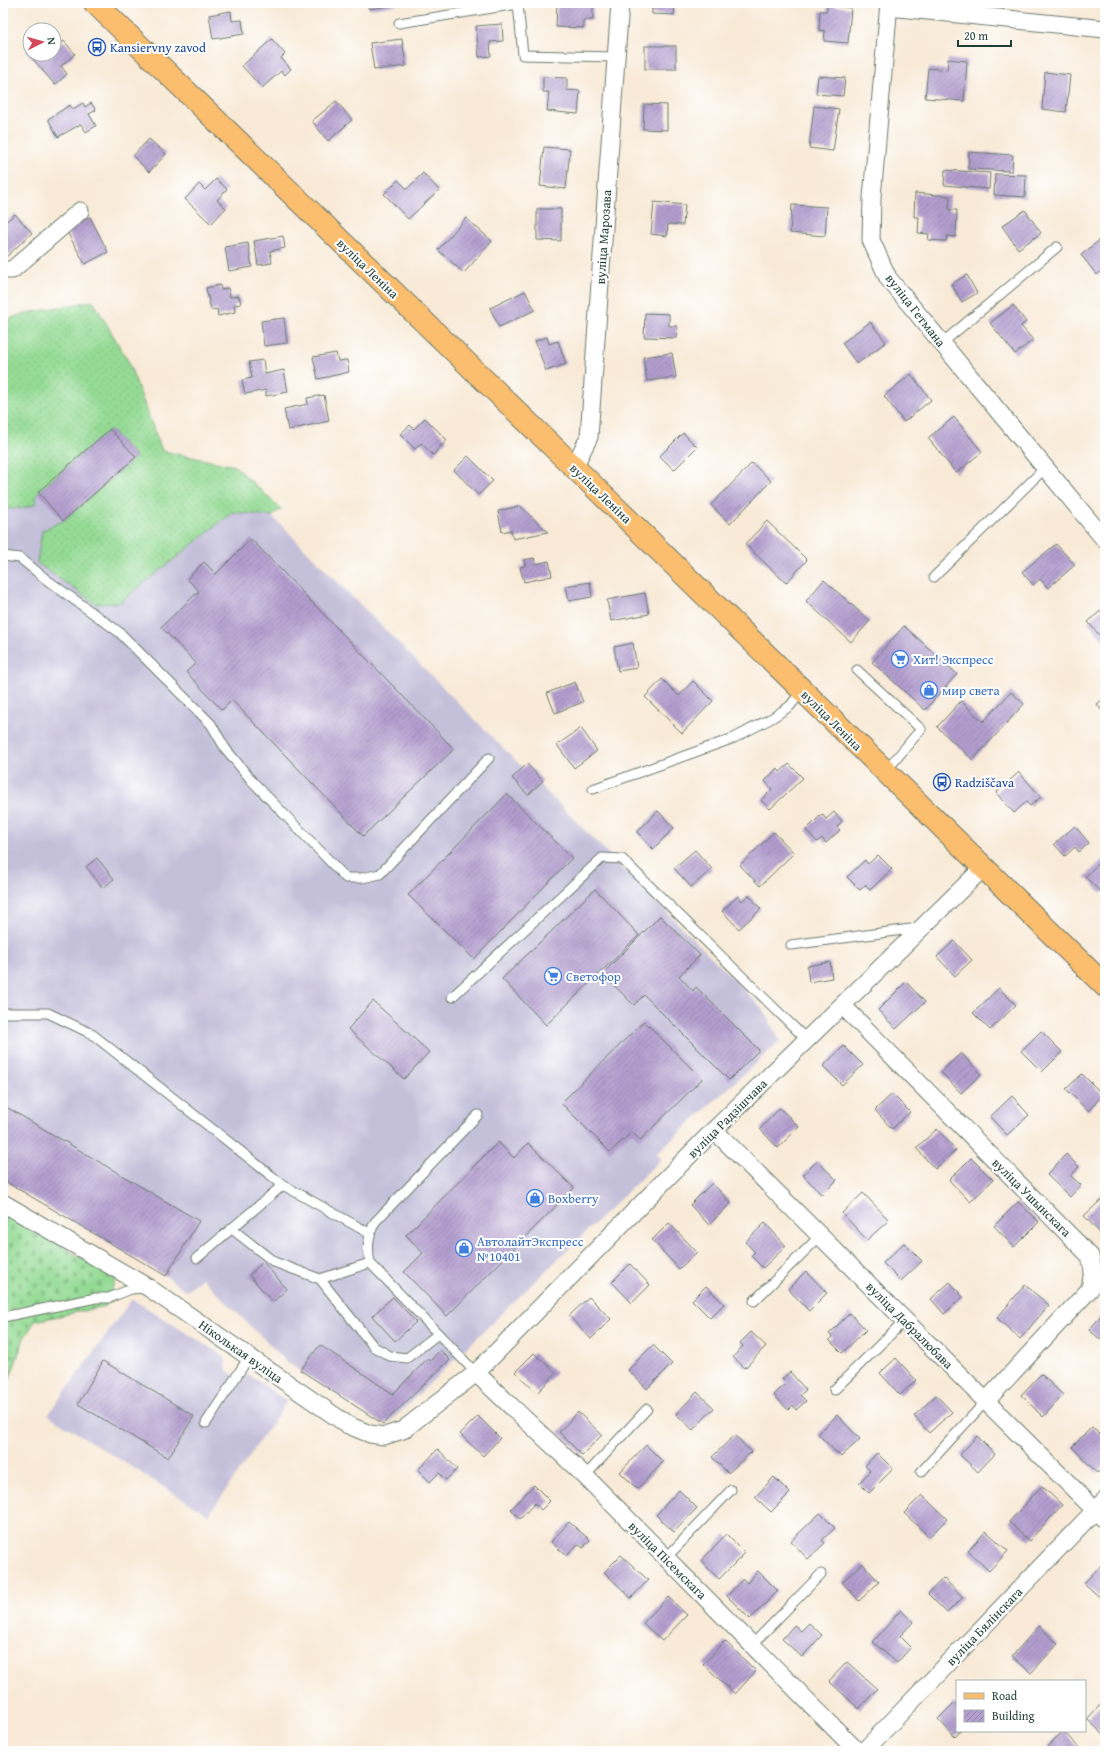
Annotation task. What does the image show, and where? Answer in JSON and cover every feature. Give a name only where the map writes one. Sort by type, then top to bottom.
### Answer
[{"type":"main road","name":"вуліца Леніна","points":[[95,3],[574,467],[1105,986]]},
{"type":"street","name":"вуліца Марозава","points":[[574,467],[589,437],[620,3]]},
{"type":"street","points":[[889,5],[1105,29]]},
{"type":"street","name":"вуліца Гетмана","points":[[889,5],[872,198],[871,240],[888,278],[1105,540]]},
{"type":"street","points":[[3,270],[12,270],[80,211]]},
{"type":"street","name":"вуліца Радзішчава","points":[[476,1373],[714,1130],[983,868]]},
{"type":"street","name":"вуліца Ушынскага","points":[[843,1006],[1090,1256],[1093,1270],[1090,1289],[986,1401]]},
{"type":"street","name":"вуліца Дабралюбава","points":[[714,1130],[986,1401],[1102,1510]]},
{"type":"street","name":"Ніколькая вуліца","points":[[3,1203],[149,1288],[348,1425],[370,1434],[384,1436],[403,1430],[476,1373]]},
{"type":"street","name":"вуліца Пісемскага","points":[[476,1373],[585,1476],[857,1751]]},
{"type":"street","name":"вуліца Бялінскага","points":[[864,1751],[1102,1510]]},
{"type":"lane","points":[[399,23],[518,4],[524,55],[616,57]]},
{"type":"lane","points":[[942,343],[1057,247]]},
{"type":"lane","points":[[934,577],[1045,468]]},
{"type":"lane","points":[[3,556],[20,558],[47,580],[119,632],[211,724],[226,748],[252,781],[346,878],[362,878],[380,874],[490,758]]},
{"type":"lane","points":[[857,670],[921,729],[885,772]]},
{"type":"lane","points":[[592,789],[734,738],[790,706],[802,691]]},
{"type":"lane","points":[[452,996],[602,858],[622,859],[807,1040]]},
{"type":"lane","points":[[791,945],[922,928]]},
{"type":"lane","points":[[3,1013],[48,1013],[92,1034],[283,1185],[369,1233]]},
{"type":"lane","points":[[476,1373],[370,1262],[368,1248],[369,1233],[375,1222],[478,1115]]},
{"type":"lane","points":[[197,1258],[283,1185]]},
{"type":"lane","points":[[232,1229],[274,1262],[320,1279],[374,1347],[390,1356],[407,1358],[438,1334]]},
{"type":"lane","points":[[754,1301],[820,1235]]},
{"type":"lane","points":[[320,1279],[370,1262]]},
{"type":"lane","points":[[3,1317],[96,1298],[109,1298],[131,1289],[149,1288]]},
{"type":"lane","points":[[834,1390],[905,1320]]},
{"type":"lane","points":[[206,1423],[249,1357]]},
{"type":"lane","points":[[921,1472],[986,1401]]},
{"type":"lane","points":[[585,1476],[647,1409]]},
{"type":"lane","points":[[666,1558],[731,1490]]},
{"type":"lane","points":[[752,1645],[821,1574]]},
{"type":"shaded area","points":[[110,429],[136,457],[63,521],[51,526],[187,549],[233,512],[272,516],[762,1008],[780,1041],[657,1153],[661,1159],[390,1422],[383,1424],[288,1363],[202,1278],[186,1291],[166,1276],[3,1180],[3,509],[13,507],[24,509],[38,492]]},
{"type":"shaded area","points":[[132,1299],[225,1357],[227,1371],[240,1379],[248,1374],[287,1401],[209,1515],[48,1415]]},
{"type":"green space","points":[[93,301],[128,361],[162,451],[235,466],[281,509],[272,516],[233,512],[119,603],[96,604],[37,563],[42,531],[63,521],[136,457],[110,429],[38,492],[35,504],[22,508],[3,509],[3,322],[21,314]]},
{"type":"green space","points":[[3,1212],[116,1278],[106,1306],[35,1321],[24,1338],[3,1398]]},
{"type":"building","points":[[3,3],[9,3],[10,4],[3,9]]},
{"type":"building","points":[[368,3],[397,3],[397,5],[369,9]]},
{"type":"building","points":[[557,3],[593,3],[593,20],[583,20],[583,28],[556,27]]},
{"type":"building","points":[[652,3],[675,3],[674,15],[652,14]]},
{"type":"building","points":[[827,5],[851,8],[848,43],[824,41],[825,31],[819,30],[820,11],[827,11]]},
{"type":"building","points":[[231,11],[232,21],[242,20],[244,34],[213,39],[209,15]]},
{"type":"building","points":[[502,24],[503,41],[490,42],[491,56],[479,57],[476,26]]},
{"type":"building","points":[[272,39],[285,54],[281,58],[291,69],[285,75],[281,71],[262,88],[242,66]]},
{"type":"building","points":[[402,39],[406,66],[374,70],[370,43]]},
{"type":"building","points":[[64,41],[75,54],[61,66],[67,74],[55,85],[35,62],[62,62],[62,43]]},
{"type":"building","points":[[645,46],[676,46],[676,69],[645,69]]},
{"type":"building","points":[[948,59],[967,61],[964,101],[925,98],[928,68],[947,70]]},
{"type":"building","points":[[1045,72],[1070,75],[1066,112],[1042,109]]},
{"type":"building","points":[[818,76],[845,78],[843,96],[816,94]]},
{"type":"building","points":[[543,77],[567,78],[567,90],[580,91],[578,114],[547,111],[549,92],[543,92]]},
{"type":"building","points":[[336,101],[352,120],[328,141],[312,121]]},
{"type":"building","points":[[83,103],[85,107],[91,103],[96,110],[89,114],[96,126],[86,132],[81,124],[58,137],[48,119],[70,105],[73,109]]},
{"type":"building","points":[[644,104],[667,105],[667,130],[643,129]]},
{"type":"building","points":[[814,106],[839,109],[833,151],[809,148]]},
{"type":"building","points":[[149,139],[166,154],[149,172],[133,156]]},
{"type":"building","points":[[544,147],[570,149],[566,189],[540,186]]},
{"type":"building","points":[[969,152],[1013,155],[1012,171],[968,169]]},
{"type":"building","points":[[945,170],[990,173],[989,189],[944,185]]},
{"type":"building","points":[[423,173],[439,190],[408,219],[384,194],[398,180],[407,189]]},
{"type":"building","points":[[995,174],[1026,175],[1025,197],[994,195]]},
{"type":"building","points":[[216,179],[227,189],[217,200],[226,208],[211,224],[185,199],[199,184],[205,190]]},
{"type":"building","points":[[915,193],[950,196],[949,210],[957,210],[956,237],[947,236],[946,241],[928,240],[929,234],[918,233],[919,217],[914,217]]},
{"type":"building","points":[[654,202],[685,205],[683,225],[668,224],[667,236],[651,234]]},
{"type":"building","points":[[792,205],[827,207],[825,236],[790,233]]},
{"type":"building","points":[[537,209],[561,209],[561,241],[537,240]]},
{"type":"building","points":[[1025,210],[1041,233],[1018,249],[1002,226]]},
{"type":"building","points":[[15,214],[32,233],[6,257],[3,253],[3,224]]},
{"type":"building","points":[[90,217],[108,252],[85,264],[66,230]]},
{"type":"building","points":[[466,218],[492,241],[464,273],[438,250]]},
{"type":"building","points":[[283,236],[285,248],[270,251],[272,263],[258,265],[254,241]]},
{"type":"building","points":[[1101,239],[1105,244],[1105,268],[1097,275],[1081,255]]},
{"type":"building","points":[[248,243],[252,267],[229,271],[225,247]]},
{"type":"building","points":[[967,275],[977,293],[962,302],[951,284]]},
{"type":"building","points":[[220,285],[221,290],[228,288],[230,297],[239,296],[241,304],[234,305],[235,312],[218,316],[217,309],[211,310],[206,288]]},
{"type":"building","points":[[525,291],[535,310],[499,327],[490,308]]},
{"type":"building","points":[[1013,305],[1026,322],[1021,326],[1033,340],[1015,354],[990,323]]},
{"type":"building","points":[[645,313],[669,314],[669,326],[677,326],[676,338],[644,337]]},
{"type":"building","points":[[284,318],[287,343],[264,346],[261,321]]},
{"type":"building","points":[[870,322],[886,342],[857,364],[842,343]]},
{"type":"building","points":[[547,337],[549,344],[558,341],[566,364],[546,371],[535,341]]},
{"type":"building","points":[[336,353],[338,361],[347,360],[349,372],[318,379],[313,357]]},
{"type":"building","points":[[672,353],[676,377],[647,381],[643,357]]},
{"type":"building","points":[[263,360],[265,374],[284,370],[288,392],[266,396],[266,390],[245,394],[242,380],[252,378],[249,362]]},
{"type":"building","points":[[911,374],[931,400],[904,422],[884,396]]},
{"type":"building","points":[[324,395],[329,421],[288,430],[284,409],[308,404],[307,398]]},
{"type":"building","points":[[954,417],[982,452],[956,473],[928,438]]},
{"type":"building","points":[[425,418],[447,440],[433,455],[421,443],[415,449],[400,434],[410,425],[414,429]]},
{"type":"building","points":[[110,429],[136,457],[63,521],[38,492]]},
{"type":"building","points":[[683,433],[697,447],[674,470],[660,456]]},
{"type":"building","points":[[468,456],[493,481],[478,495],[454,470]]},
{"type":"building","points":[[752,463],[771,481],[730,524],[711,505]]},
{"type":"building","points":[[520,506],[548,532],[513,539],[511,530],[502,532],[498,511]]},
{"type":"building","points":[[767,521],[807,560],[786,583],[745,544]]},
{"type":"building","points":[[251,539],[454,749],[363,836],[232,700],[222,710],[186,672],[196,663],[161,627],[199,591],[187,579],[204,562],[216,574]]},
{"type":"building","points":[[1056,544],[1075,565],[1048,588],[1040,579],[1033,585],[1022,572]]},
{"type":"building","points":[[534,558],[536,564],[549,561],[552,576],[524,582],[520,567],[525,566],[524,560]]},
{"type":"building","points":[[824,580],[870,621],[851,642],[806,601]]},
{"type":"building","points":[[590,582],[592,597],[569,601],[566,586]]},
{"type":"building","points":[[645,593],[649,614],[611,621],[607,600]]},
{"type":"building","points":[[1105,607],[1105,642],[1088,622]]},
{"type":"building","points":[[904,626],[957,674],[925,710],[872,662]]},
{"type":"building","points":[[633,643],[637,668],[618,671],[614,647]]},
{"type":"building","points":[[662,679],[679,696],[693,681],[713,701],[682,733],[645,697]]},
{"type":"building","points":[[575,682],[583,702],[555,713],[547,693]]},
{"type":"building","points":[[1011,692],[1024,704],[973,760],[937,727],[961,701],[983,722]]},
{"type":"building","points":[[1105,698],[1105,715],[1097,704]]},
{"type":"building","points":[[581,728],[597,751],[574,768],[557,745]]},
{"type":"building","points":[[527,764],[543,781],[528,795],[512,778]]},
{"type":"building","points":[[789,764],[803,778],[770,809],[761,800],[772,789],[765,781],[777,768],[780,772]]},
{"type":"building","points":[[1019,772],[1041,797],[1030,806],[1026,802],[1014,813],[996,793]]},
{"type":"building","points":[[507,794],[572,858],[474,959],[408,895]]},
{"type":"building","points":[[658,811],[674,828],[653,849],[637,832]]},
{"type":"building","points":[[834,812],[842,821],[837,827],[840,830],[826,843],[822,838],[817,842],[806,830],[822,814],[826,819]]},
{"type":"building","points":[[1075,826],[1089,843],[1079,852],[1075,847],[1065,856],[1054,844]]},
{"type":"building","points":[[774,832],[794,853],[760,886],[740,865]]},
{"type":"building","points":[[695,850],[712,869],[691,887],[674,868]]},
{"type":"building","points":[[878,855],[892,869],[870,890],[866,885],[860,890],[847,877],[865,860],[868,864]]},
{"type":"building","points":[[97,858],[114,879],[103,888],[86,867]]},
{"type":"building","points":[[1104,858],[1105,889],[1102,893],[1085,877]]},
{"type":"building","points":[[595,889],[639,935],[546,1025],[502,979]]},
{"type":"building","points":[[749,895],[761,909],[739,929],[722,911],[738,896],[742,901]]},
{"type":"building","points":[[660,916],[700,955],[679,976],[693,991],[696,987],[759,1050],[729,1080],[644,995],[634,1005],[602,974]]},
{"type":"building","points":[[954,941],[972,960],[955,976],[937,957]]},
{"type":"building","points":[[830,962],[832,978],[809,982],[807,966]]},
{"type":"building","points":[[906,982],[925,1002],[896,1029],[878,1010]]},
{"type":"building","points":[[999,988],[1016,1005],[990,1030],[973,1013]]},
{"type":"building","points":[[373,1001],[429,1052],[404,1079],[348,1029]]},
{"type":"building","points":[[644,1021],[702,1079],[640,1140],[632,1132],[610,1152],[561,1103]]},
{"type":"building","points":[[1041,1031],[1062,1052],[1042,1072],[1021,1051]]},
{"type":"building","points":[[844,1046],[863,1065],[842,1085],[823,1066]]},
{"type":"building","points":[[961,1053],[981,1074],[961,1093],[941,1072]]},
{"type":"building","points":[[1082,1074],[1103,1095],[1088,1111],[1066,1089]]},
{"type":"building","points":[[892,1094],[910,1112],[892,1129],[875,1110]]},
{"type":"building","points":[[1012,1096],[1029,1115],[1007,1135],[990,1117]]},
{"type":"building","points":[[3,1105],[199,1221],[166,1276],[3,1180]]},
{"type":"building","points":[[780,1108],[799,1127],[778,1148],[760,1129]]},
{"type":"building","points":[[937,1129],[956,1150],[935,1169],[916,1148]]},
{"type":"building","points":[[498,1142],[514,1158],[528,1143],[574,1188],[447,1316],[404,1272],[423,1253],[406,1235]]},
{"type":"building","points":[[1066,1154],[1079,1167],[1071,1176],[1081,1185],[1070,1197],[1047,1175]]},
{"type":"building","points":[[971,1158],[993,1180],[970,1202],[949,1180]]},
{"type":"building","points":[[817,1161],[837,1180],[822,1195],[803,1175]]},
{"type":"building","points":[[712,1183],[731,1203],[709,1225],[690,1205]]},
{"type":"building","points":[[863,1193],[889,1220],[867,1240],[842,1213]]},
{"type":"building","points":[[1103,1198],[1105,1200],[1105,1238],[1084,1216]]},
{"type":"building","points":[[1018,1202],[1039,1222],[1014,1247],[994,1226]]},
{"type":"building","points":[[669,1223],[697,1252],[679,1269],[652,1240]]},
{"type":"building","points":[[765,1223],[786,1246],[763,1268],[751,1256],[755,1252],[745,1242]]},
{"type":"building","points":[[904,1243],[922,1261],[901,1281],[883,1263]]},
{"type":"building","points":[[263,1262],[287,1289],[273,1302],[249,1275]]},
{"type":"building","points":[[630,1264],[650,1285],[632,1303],[612,1282]]},
{"type":"building","points":[[806,1271],[827,1293],[809,1311],[788,1289]]},
{"type":"building","points":[[950,1282],[963,1297],[944,1314],[931,1299]]},
{"type":"building","points":[[1025,1285],[1049,1305],[1020,1339],[997,1318]]},
{"type":"building","points":[[706,1286],[724,1304],[710,1318],[692,1300]]},
{"type":"building","points":[[393,1297],[416,1322],[395,1341],[372,1316]]},
{"type":"building","points":[[589,1297],[611,1319],[591,1339],[569,1316]]},
{"type":"building","points":[[1105,1311],[1105,1343],[1089,1330]]},
{"type":"building","points":[[850,1313],[866,1330],[842,1353],[829,1340],[832,1337],[829,1334]]},
{"type":"building","points":[[751,1332],[766,1346],[745,1368],[733,1357],[743,1346],[740,1343]]},
{"type":"building","points":[[320,1345],[393,1394],[427,1359],[430,1361],[440,1350],[450,1360],[383,1424],[300,1370]]},
{"type":"building","points":[[653,1345],[672,1364],[647,1389],[628,1370]]},
{"type":"building","points":[[534,1353],[556,1373],[537,1393],[515,1372]]},
{"type":"building","points":[[896,1358],[916,1380],[900,1395],[880,1373]]},
{"type":"building","points":[[103,1361],[194,1416],[168,1458],[78,1404]]},
{"type":"building","points":[[790,1372],[806,1390],[800,1395],[806,1401],[796,1410],[793,1405],[788,1410],[774,1395],[786,1383],[782,1379]]},
{"type":"building","points":[[1041,1374],[1063,1395],[1043,1417],[1021,1395]]},
{"type":"building","points":[[697,1392],[714,1408],[693,1430],[676,1414]]},
{"type":"building","points":[[936,1395],[952,1412],[929,1433],[914,1416]]},
{"type":"building","points":[[578,1412],[602,1435],[582,1455],[559,1432]]},
{"type":"building","points":[[837,1415],[860,1439],[841,1457],[818,1434]]},
{"type":"building","points":[[478,1416],[500,1438],[483,1456],[460,1434]]},
{"type":"building","points":[[1092,1427],[1105,1440],[1105,1465],[1097,1473],[1072,1447]]},
{"type":"building","points":[[735,1435],[751,1452],[728,1473],[712,1457]]},
{"type":"building","points":[[977,1436],[995,1454],[978,1472],[960,1455]]},
{"type":"building","points":[[646,1445],[663,1462],[637,1489],[620,1472]]},
{"type":"building","points":[[438,1449],[457,1469],[446,1480],[439,1473],[430,1482],[418,1470]]},
{"type":"building","points":[[877,1453],[893,1469],[869,1493],[859,1483],[870,1471],[865,1466]]},
{"type":"building","points":[[774,1477],[790,1493],[771,1512],[755,1497]]},
{"type":"building","points":[[534,1485],[550,1501],[541,1510],[535,1503],[520,1519],[511,1509]]},
{"type":"building","points":[[1042,1486],[1062,1505],[1029,1541],[1009,1522]]},
{"type":"building","points":[[679,1490],[697,1508],[674,1532],[656,1515]]},
{"type":"building","points":[[922,1495],[947,1519],[929,1537],[904,1513]]},
{"type":"building","points":[[820,1513],[835,1528],[822,1540],[825,1543],[808,1559],[791,1541]]},
{"type":"building","points":[[569,1522],[590,1540],[583,1548],[578,1544],[567,1556],[551,1542]]},
{"type":"building","points":[[986,1531],[1008,1551],[989,1571],[968,1551]]},
{"type":"building","points":[[726,1534],[745,1553],[719,1579],[701,1561]]},
{"type":"building","points":[[621,1555],[648,1580],[631,1598],[604,1572]]},
{"type":"building","points":[[1105,1561],[1105,1602],[1084,1583]]},
{"type":"building","points":[[862,1563],[879,1582],[859,1601],[842,1582]]},
{"type":"building","points":[[758,1571],[778,1591],[750,1619],[727,1596],[743,1579],[747,1583]]},
{"type":"building","points":[[943,1578],[963,1597],[947,1613],[928,1594]]},
{"type":"building","points":[[668,1597],[687,1615],[662,1641],[643,1623]]},
{"type":"building","points":[[901,1610],[913,1622],[900,1636],[911,1647],[897,1663],[873,1642]]},
{"type":"building","points":[[809,1623],[822,1635],[802,1657],[782,1639],[794,1625],[801,1631]]},
{"type":"building","points":[[1039,1626],[1058,1644],[1031,1673],[1012,1656]]},
{"type":"building","points":[[725,1641],[756,1671],[735,1694],[703,1664]]},
{"type":"building","points":[[847,1662],[877,1689],[859,1709],[829,1681]]},
{"type":"building","points":[[1103,1702],[1105,1704],[1105,1736],[1087,1719]]},
{"type":"building","points":[[954,1703],[956,1705],[956,1732],[960,1732],[955,1737],[938,1719]]},
{"type":"building","points":[[1062,1732],[1064,1732],[1082,1751],[1051,1751],[1047,1747]]},
{"type":"place","name":"Kansiervny zavod","points":[[97,47]]},
{"type":"place","name":"Хит! Экспресс","points":[[900,659]]},
{"type":"place","name":"мир света","points":[[929,690]]},
{"type":"place","name":"Radziščava","points":[[942,782]]},
{"type":"place","name":"Светофор","points":[[553,976]]},
{"type":"place","name":"Boxberry","points":[[535,1198]]},
{"type":"place","name":"АвтолайтЭкспресс №10401","points":[[464,1248]]}]
